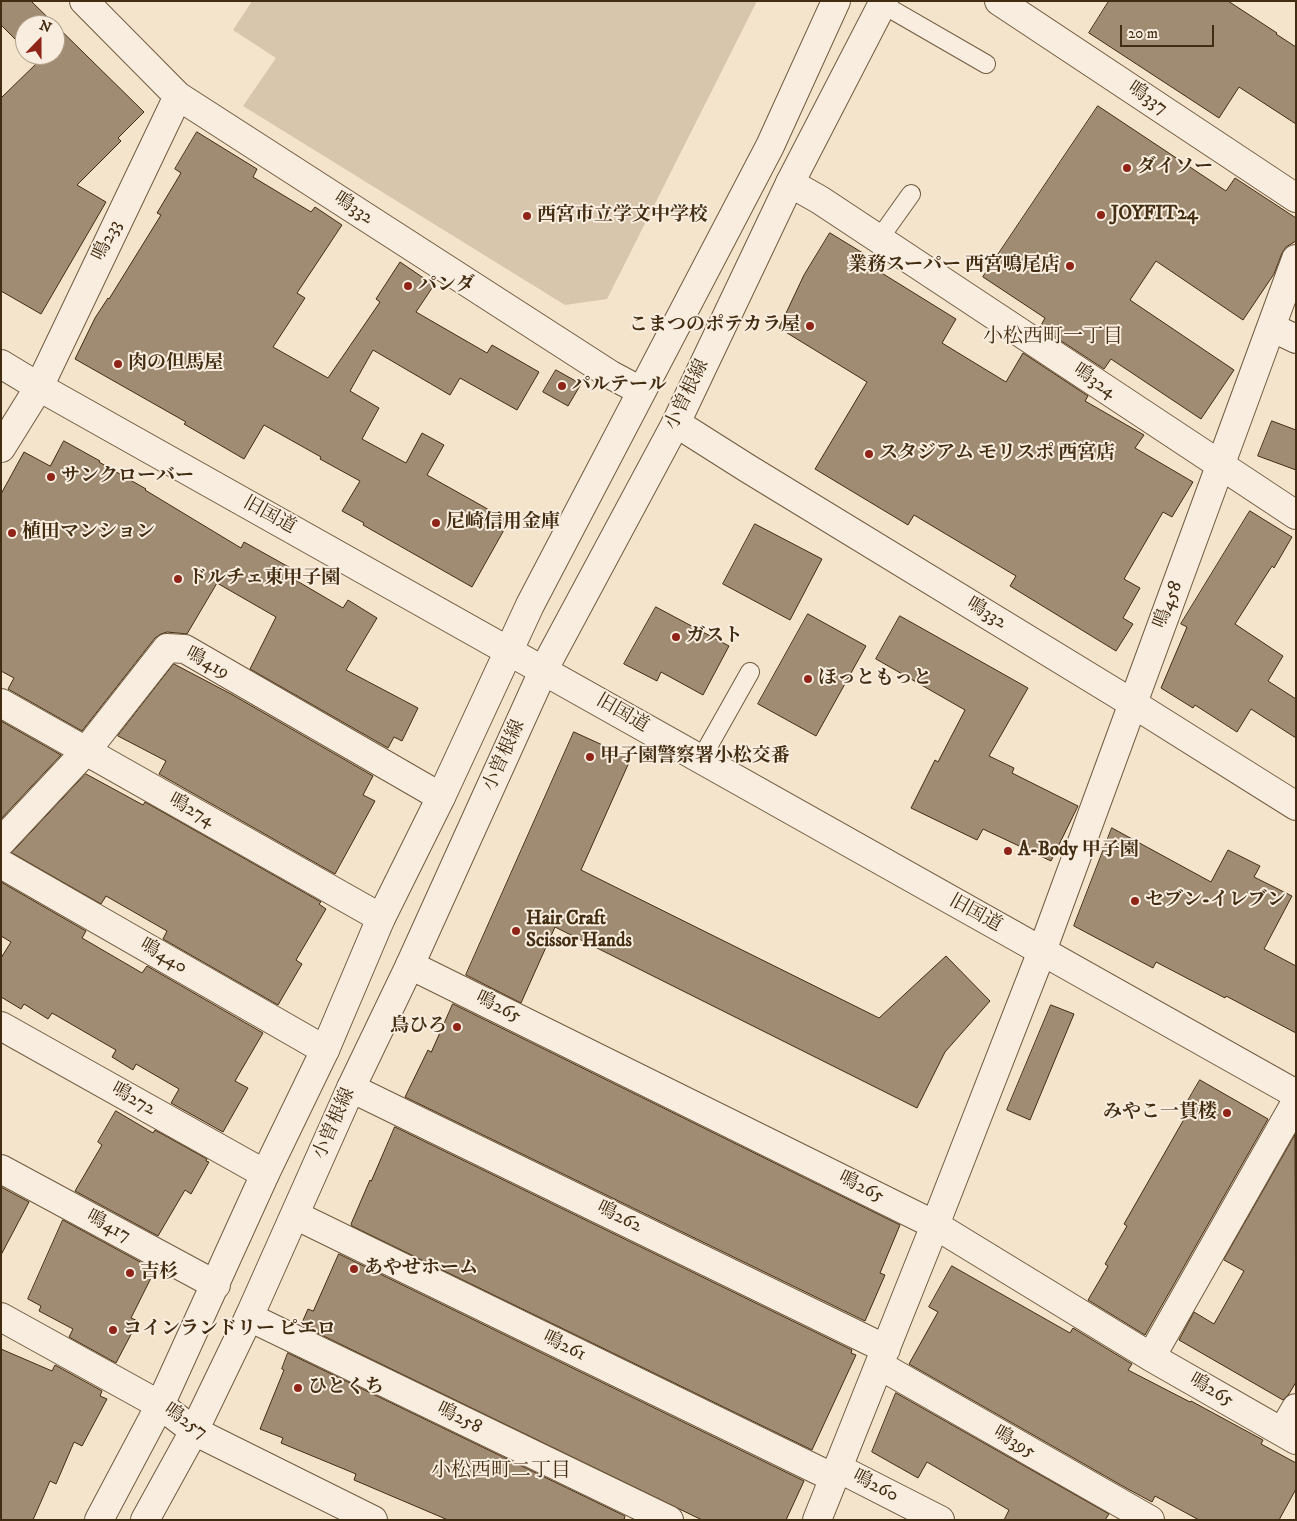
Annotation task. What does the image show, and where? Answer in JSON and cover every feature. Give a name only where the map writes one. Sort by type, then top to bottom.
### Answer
[{"type":"street","name":"鳴332","points":[[84,1],[178,96],[603,370],[642,391]]},
{"type":"street","points":[[99,1520],[160,1405],[325,1050],[381,918],[441,797],[508,649],[770,146],[836,1]]},
{"type":"street","name":"鳴337","points":[[999,1],[1296,198]]},
{"type":"street","name":"小曽根線","points":[[145,1520],[194,1431],[249,1317],[351,1088],[410,965],[544,669],[676,423],[790,183],[883,3]]},
{"type":"street","name":"鳴233","points":[[1,448],[39,387],[178,96]]},
{"type":"street","name":"鳴324","points":[[790,183],[880,239],[1296,515]]},
{"type":"street","name":"鳴458","points":[[817,1520],[935,1226],[1042,951],[1296,259]]},
{"type":"street","points":[[1271,327],[1296,340]]},
{"type":"street","name":"旧国道","points":[[1,364],[1296,1094]]},
{"type":"street","name":"鳴332","points":[[676,423],[1296,806]]},
{"type":"street","name":"鳴419","points":[[1,842],[86,751],[167,648],[185,649],[441,797]]},
{"type":"street","name":"鳴274","points":[[1,703],[381,918]]},
{"type":"street","name":"鳴440","points":[[1,864],[325,1050]]},
{"type":"street","name":"鳴265","points":[[410,965],[935,1226],[1151,1356],[1289,1436]]},
{"type":"street","name":"鳴272","points":[[4,1033],[266,1174]]},
{"type":"street","name":"鳴262","points":[[351,1088],[883,1357]]},
{"type":"street","points":[[1151,1356],[1296,1102]]},
{"type":"street","name":"鳴417","points":[[1,1169],[216,1285]]},
{"type":"street","name":"鳴261","points":[[295,1215],[836,1473]]},
{"type":"street","name":"鳴258","points":[[249,1317],[669,1520]]},
{"type":"street","name":"鳴257","points":[[2,1318],[160,1405],[194,1431],[373,1520]]},
{"type":"street","name":"鳴395","points":[[883,1357],[1150,1520]]},
{"type":"street","points":[[1289,1436],[1296,1408]]},
{"type":"street","name":"鳴260","points":[[836,1473],[940,1520]]},
{"type":"lane","points":[[883,3],[986,64]]},
{"type":"lane","points":[[880,239],[911,194]]},
{"type":"lane","points":[[701,759],[750,672]]},
{"type":"shaded area","name":"西宮市立学文中学校","points":[[252,1],[757,1],[607,299],[565,305],[243,106],[276,58],[233,30]]},
{"type":"building","points":[[1,1],[31,1],[45,15],[15,15],[15,39],[1,25]]},
{"type":"building","points":[[1109,1],[1228,1],[1277,33],[1296,47],[1296,124],[1239,87],[1219,118],[1089,33]]},
{"type":"building","points":[[65,34],[144,112],[118,138],[121,141],[77,185],[106,202],[41,314],[1,291],[1,98],[35,65],[65,65]]},
{"type":"building","points":[[1098,106],[1226,191],[1235,178],[1296,218],[1296,241],[1286,247],[1274,274],[1243,320],[1156,261],[1130,300],[1234,370],[1201,419],[1111,359],[1104,369],[1040,327],[1045,318],[983,277]]},
{"type":"building","points":[[197,132],[257,169],[253,177],[311,212],[315,207],[342,225],[297,293],[305,298],[273,347],[328,378],[380,302],[376,299],[400,262],[434,285],[416,312],[487,353],[492,345],[539,372],[517,410],[460,378],[450,395],[373,350],[350,391],[379,408],[362,439],[406,463],[422,433],[444,445],[427,475],[509,521],[472,587],[342,511],[360,481],[320,459],[321,457],[264,425],[244,459],[184,424],[186,422],[75,359],[95,318],[109,299],[161,215],[157,213],[181,173],[175,169]]},
{"type":"building","points":[[830,233],[876,261],[872,267],[956,319],[942,343],[1006,382],[1023,353],[1088,396],[1085,401],[1144,435],[1135,448],[1193,482],[1172,517],[1163,512],[1124,579],[1140,588],[1123,618],[1133,624],[1116,651],[1010,586],[1016,576],[914,515],[908,525],[815,469],[867,382],[779,328],[804,275]]},
{"type":"building","points":[[556,370],[581,384],[568,406],[543,392]]},
{"type":"building","points":[[1272,421],[1296,430],[1296,470],[1258,456]]},
{"type":"building","points":[[64,441],[100,461],[241,548],[244,542],[296,571],[292,578],[343,608],[348,600],[377,618],[346,670],[418,708],[402,741],[394,737],[388,748],[250,669],[276,617],[217,583],[187,634],[167,632],[155,638],[82,731],[8,689],[14,678],[1,671],[1,494],[24,452],[50,466]]},
{"type":"building","points":[[1250,511],[1292,537],[1274,568],[1272,566],[1235,624],[1283,656],[1268,681],[1296,699],[1296,738],[1251,709],[1237,732],[1195,705],[1193,708],[1161,688],[1187,627],[1181,624]]},
{"type":"building","points":[[755,524],[822,559],[790,620],[723,584]]},
{"type":"building","name":"ガスト","points":[[656,607],[729,646],[703,695],[661,672],[657,681],[624,664]]},
{"type":"building","points":[[808,614],[866,646],[816,736],[758,704]]},
{"type":"building","points":[[900,616],[1028,688],[989,756],[1014,768],[1012,773],[1078,806],[1051,861],[983,829],[977,840],[911,808],[935,760],[938,762],[965,710],[876,659]]},
{"type":"building","points":[[174,664],[231,694],[373,776],[363,795],[375,801],[335,874],[159,774],[166,761],[118,736]]},
{"type":"building","points":[[1,721],[61,755],[1,819]]},
{"type":"building","points":[[574,732],[631,758],[581,870],[879,1018],[946,956],[990,1001],[945,1052],[917,1108],[555,927],[521,1003],[466,975]]},
{"type":"building","points":[[86,774],[143,805],[145,802],[321,902],[319,904],[326,909],[296,960],[302,964],[278,1005],[163,939],[167,931],[106,896],[101,904],[12,853]]},
{"type":"building","points":[[1112,828],[1211,882],[1228,850],[1260,866],[1254,877],[1292,896],[1264,949],[1296,966],[1296,1033],[1156,962],[1153,968],[1074,926]]},
{"type":"building","points":[[1,882],[86,931],[82,938],[142,973],[147,966],[263,1033],[235,1081],[248,1088],[223,1132],[171,1103],[179,1089],[136,1064],[133,1070],[112,1057],[116,1050],[52,1013],[48,1019],[24,1004],[21,1009],[1,997],[1,958],[11,942],[1,936]]},
{"type":"building","points":[[453,1004],[900,1225],[880,1273],[885,1275],[865,1321],[405,1097],[428,1050],[431,1052]]},
{"type":"building","points":[[1051,1005],[1074,1014],[1030,1120],[1007,1110]]},
{"type":"building","points":[[1200,1080],[1268,1119],[1145,1335],[1088,1300],[1108,1266],[1105,1264],[1127,1226],[1124,1224],[1187,1114],[1182,1111]]},
{"type":"building","points":[[116,1111],[153,1133],[155,1130],[207,1159],[206,1161],[209,1162],[191,1194],[185,1190],[158,1236],[75,1191],[102,1145],[98,1142]]},
{"type":"building","points":[[395,1127],[852,1350],[851,1353],[856,1355],[812,1450],[352,1226],[351,1224],[370,1180]]},
{"type":"building","points":[[1295,1135],[1296,1382],[1283,1400],[1179,1340],[1194,1312],[1214,1324],[1244,1271],[1224,1260]]},
{"type":"building","points":[[1,1187],[29,1202],[1,1255]]},
{"type":"building","points":[[63,1220],[155,1270],[131,1318],[138,1321],[116,1363],[69,1337],[73,1329],[39,1311],[41,1306],[28,1299]]},
{"type":"building","points":[[339,1254],[804,1481],[786,1520],[702,1520],[301,1325],[308,1309],[313,1311]]},
{"type":"building","points":[[952,1266],[1070,1333],[1073,1328],[1132,1364],[1128,1370],[1263,1440],[1261,1444],[1296,1463],[1296,1489],[1279,1520],[1199,1520],[1155,1496],[1152,1502],[909,1364],[938,1312],[929,1307]]},
{"type":"building","points":[[1,1349],[52,1371],[55,1365],[102,1391],[100,1396],[107,1399],[82,1446],[74,1442],[56,1484],[50,1481],[33,1520],[1,1520]]},
{"type":"building","points":[[288,1353],[625,1516],[624,1520],[448,1520],[354,1480],[356,1474],[281,1443],[283,1438],[260,1429],[284,1370],[282,1369]]},
{"type":"building","points":[[896,1393],[1109,1514],[1105,1520],[1004,1520],[1009,1510],[927,1462],[918,1478],[872,1452]]},
{"type":"place","name":"ダイソー","points":[[1127,168]]},
{"type":"place","name":"JOYFIT24","points":[[1101,215]]},
{"type":"place","name":"西宮市立学文中学校","points":[[527,216]]},
{"type":"place","name":"業務スーパー 西宮鳴尾店","points":[[1070,266]]},
{"type":"place","name":"パンダ","points":[[408,286]]},
{"type":"place","name":"こまつのポテカラ屋","points":[[810,326]]},
{"type":"place","name":"肉の但馬屋","points":[[118,364]]},
{"type":"place","name":"パルテール","points":[[562,386]]},
{"type":"place","name":"スタジアム モリスポ 西宮店","points":[[869,454]]},
{"type":"place","name":"サンクローバー","points":[[51,477]]},
{"type":"place","name":"尼崎信用金庫","points":[[436,523]]},
{"type":"place","name":"植田マンション","points":[[12,533]]},
{"type":"place","name":"ドルチェ東甲子園","points":[[178,579]]},
{"type":"place","name":"ガスト","points":[[676,637]]},
{"type":"place","name":"ほっともっと","points":[[808,679]]},
{"type":"place","name":"甲子園警察署小松交番","points":[[590,757]]},
{"type":"place","name":"A-Body 甲子園","points":[[1008,851]]},
{"type":"place","name":"セブン-イレブン","points":[[1135,901]]},
{"type":"place","name":"Hair Craft Scissor Hands","points":[[516,931]]},
{"type":"place","name":"鳥ひろ","points":[[457,1027]]},
{"type":"place","name":"みやこ一貫楼","points":[[1227,1113]]},
{"type":"place","name":"あやせホーム","points":[[354,1269]]},
{"type":"place","name":"吉杉","points":[[130,1273]]},
{"type":"place","name":"コインランドリー ピエロ","points":[[113,1330]]},
{"type":"place","name":"ひとくち","points":[[298,1388]]},
{"type":"district","name":"小松西町一丁目","points":[[1053,338]]},
{"type":"district","name":"小松西町二丁目","points":[[501,1472]]}]
